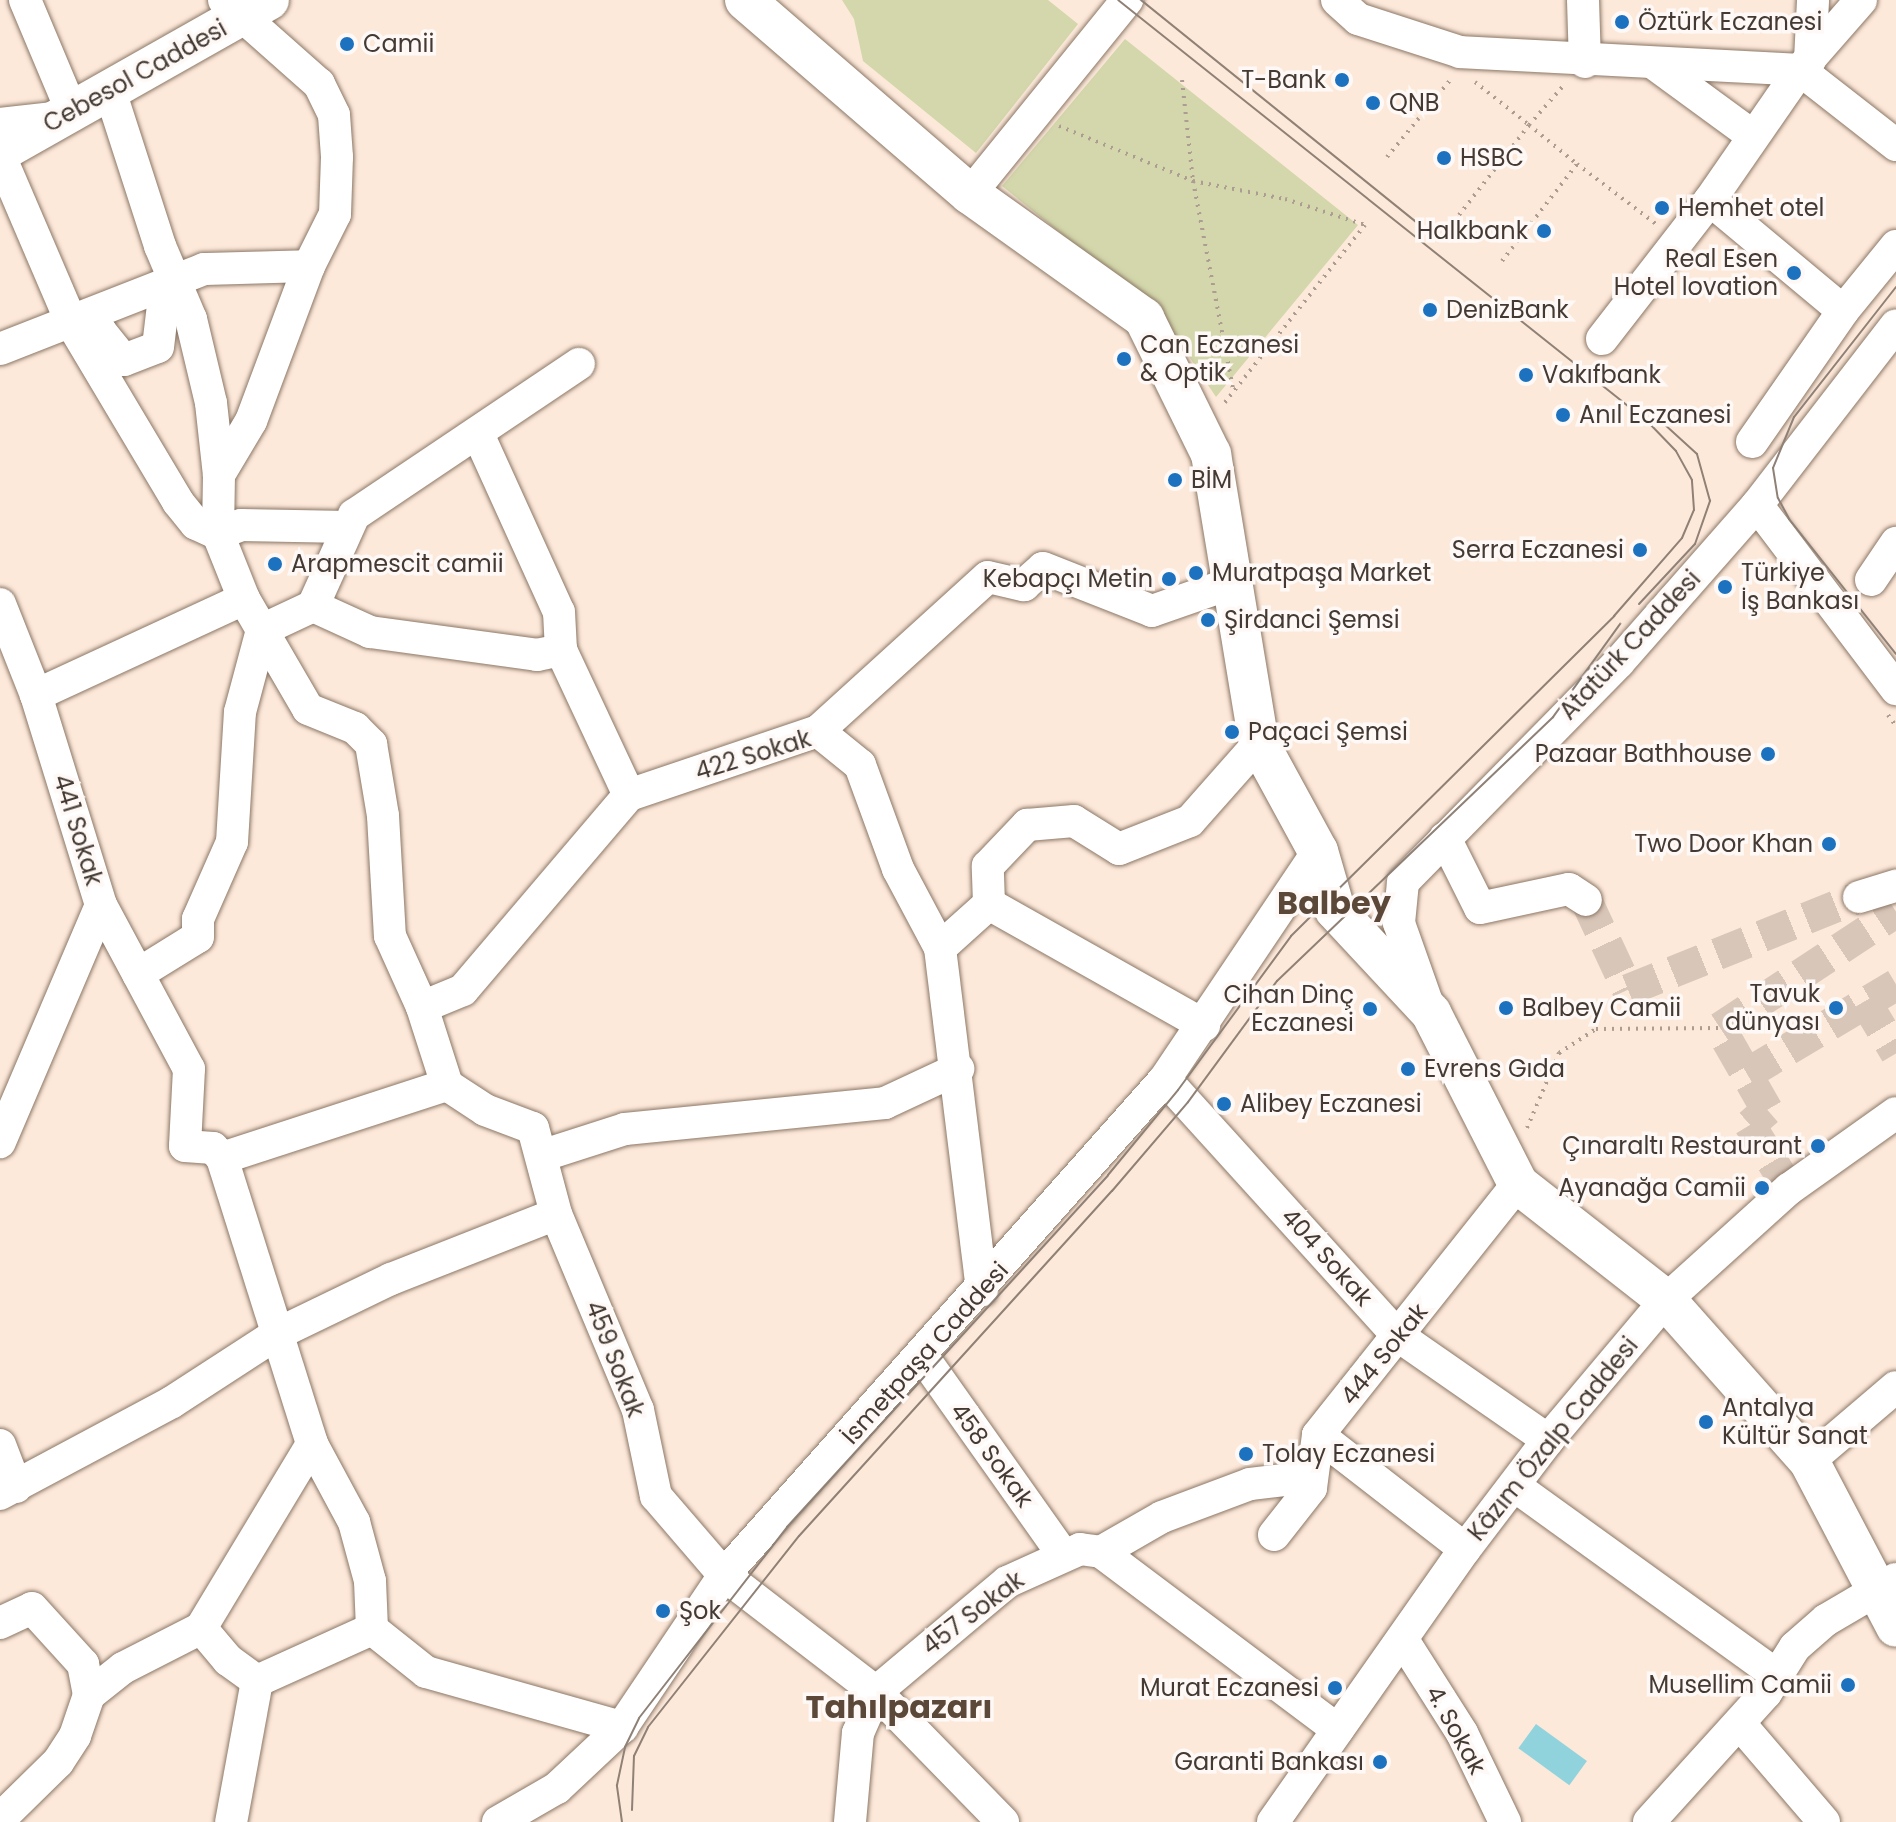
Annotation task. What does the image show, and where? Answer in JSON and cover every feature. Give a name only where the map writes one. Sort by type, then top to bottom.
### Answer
[{"type":"main road","points":[[745,0],[970,194],[1144,318],[1211,454],[1259,743],[1318,851],[1335,910],[1431,1013],[1518,1184],[1666,1300],[1809,1461],[1885,1586],[1896,1627]]},
{"type":"main road","name":"Cebesol Caddesi","points":[[0,154],[110,91],[246,5]]},
{"type":"street","points":[[0,124],[68,114],[25,0]]},
{"type":"street","points":[[970,194],[1127,0]]},
{"type":"street","points":[[1337,0],[1358,19],[1460,52],[1656,65],[1805,65],[1896,145]]},
{"type":"street","points":[[1583,0],[1585,62]]},
{"type":"street","points":[[1805,65],[1813,0]]},
{"type":"street","points":[[1602,339],[1710,200],[1805,65],[1861,0]]},
{"type":"street","points":[[219,475],[251,421],[309,266],[335,214],[334,115],[319,84],[246,5]]},
{"type":"street","points":[[1656,65],[1753,136]]},
{"type":"street","points":[[110,91],[176,284],[191,319],[211,403],[219,475],[218,534],[244,599],[308,709],[355,728],[371,744],[383,816],[390,936],[422,1007],[447,1085],[539,1141],[625,1129],[885,1103],[958,1069]]},
{"type":"street","points":[[0,154],[72,324],[178,502],[196,524],[218,534],[241,525],[348,527]]},
{"type":"street","points":[[1710,200],[1843,311]]},
{"type":"street","points":[[1752,442],[1843,311],[1896,246]]},
{"type":"street","points":[[0,349],[176,284],[204,269],[309,266]]},
{"type":"street","points":[[72,324],[101,332],[124,360],[158,347],[163,305],[176,284]]},
{"type":"street","name":"Atatürk Caddesi","points":[[1431,1013],[1399,923],[1403,882],[1619,662],[1757,505],[1896,325]]},
{"type":"street","points":[[138,974],[198,937],[198,919],[232,842],[240,712],[262,630],[313,606],[354,515],[479,436],[579,364]]},
{"type":"street","points":[[422,1007],[463,990],[629,795],[561,650],[559,612],[479,436]]},
{"type":"street","points":[[1757,505],[1896,689]]},
{"type":"street","points":[[1871,580],[1896,543]]},
{"type":"street","points":[[818,731],[988,577],[1024,585],[1043,568],[1152,611],[1232,583]]},
{"type":"street","points":[[36,695],[244,599]]},
{"type":"street","name":"441 Sokak","points":[[0,604],[36,695],[101,905],[2,1131]]},
{"type":"street","points":[[313,606],[370,632],[537,655],[561,650]]},
{"type":"street","name":"422 Sokak","points":[[629,795],[818,731],[860,765],[898,869],[940,948],[958,1069],[982,1290]]},
{"type":"street","points":[[940,948],[989,904],[988,866],[1027,825],[1074,821],[1119,849],[1190,821],[1259,743]]},
{"type":"street","points":[[1445,838],[1480,908],[1569,889],[1586,900]]},
{"type":"street","name":"İsmetpaşa Caddesi","points":[[498,1822],[557,1788],[622,1727],[724,1575],[923,1357],[1165,1079],[1318,851]]},
{"type":"street","points":[[1859,897],[1896,886]]},
{"type":"street","points":[[989,904],[1204,1025]]},
{"type":"street","points":[[101,905],[189,1069],[185,1146],[213,1148],[222,1158],[275,1335],[312,1444],[354,1522],[370,1581],[372,1629],[426,1672],[622,1727]]},
{"type":"street","name":"404 Sokak","points":[[1165,1079],[1397,1335],[1548,1440]]},
{"type":"street","points":[[222,1158],[447,1085]]},
{"type":"street","name":"Kâzım Özalp Caddesi","points":[[1273,1822],[1465,1549],[1516,1487],[1548,1440],[1666,1300],[1789,1189],[1896,1113]]},
{"type":"street","name":"459 Sokak","points":[[539,1141],[556,1214],[638,1410],[656,1496],[724,1575],[876,1692],[1003,1822]]},
{"type":"street","name":"444 Sokak","points":[[1274,1535],[1311,1488],[1310,1477],[1318,1435],[1518,1184]]},
{"type":"street","points":[[0,1445],[8,1490],[172,1402],[275,1335],[391,1279],[556,1214]]},
{"type":"street","name":"458 Sokak","points":[[923,1357],[1081,1552],[1338,1730]]},
{"type":"street","points":[[1809,1461],[1896,1387]]},
{"type":"street","points":[[1318,1435],[1465,1549]]},
{"type":"street","points":[[89,1695],[123,1668],[201,1628],[312,1444]]},
{"type":"street","name":"457 Sokak","points":[[876,1692],[1007,1582],[1250,1484],[1310,1477]]},
{"type":"street","points":[[1516,1487],[1775,1674]]},
{"type":"street","points":[[1649,1822],[1740,1724],[1775,1674],[1826,1620],[1885,1586]]},
{"type":"street","points":[[0,1623],[32,1608],[83,1664],[89,1695],[75,1736],[58,1762],[0,1819]]},
{"type":"street","points":[[201,1628],[228,1660],[257,1681]]},
{"type":"street","points":[[257,1681],[372,1629]]},
{"type":"street","name":"4. Sokak","points":[[1403,1640],[1462,1733],[1505,1822]]},
{"type":"street","points":[[231,1822],[257,1681]]},
{"type":"street","points":[[850,1822],[858,1733],[876,1692]]},
{"type":"street","points":[[1740,1724],[1824,1822]]},
{"type":"path","points":[[1459,215],[1529,125],[1585,62]]},
{"type":"path","points":[[1387,157],[1459,69]]},
{"type":"path","points":[[1471,79],[1678,241]]},
{"type":"path","points":[[1182,80],[1193,181],[1233,389]]},
{"type":"path","points":[[1052,122],[1105,149],[1193,181],[1285,199],[1365,225],[1233,389],[1202,437]]},
{"type":"path","points":[[1502,261],[1577,164]]},
{"type":"path","points":[[1524,1135],[1559,1053],[1596,1029],[1720,1028]]},
{"type":"green space","points":[[842,0],[1048,0],[1078,24],[976,153],[863,61],[854,19]]},
{"type":"green space","points":[[1125,39],[1358,225],[1216,397],[1160,313],[1002,186]]},
{"type":"water","points":[[1536,1724],[1587,1761],[1569,1785],[1518,1748]]},
{"type":"tunnel","points":[[1586,900],[1628,990],[1859,897]]},
{"type":"tunnel","points":[[1789,1189],[1750,1125],[1767,1110],[1720,1028],[1896,912]]},
{"type":"tunnel","points":[[1747,1074],[1896,985]]},
{"type":"tunnel","points":[[1865,1001],[1896,1053]]},
{"type":"tram line","points":[[622,1822],[617,1785],[625,1747],[639,1718],[787,1527],[1108,1175],[1178,1090],[1291,936],[1614,616],[1682,538],[1694,510],[1692,480],[1676,451],[1648,422],[1118,0]]},
{"type":"tram line","points":[[1141,0],[1436,238]]},
{"type":"tram line","points":[[1896,287],[1794,417],[1773,468],[1778,498],[1789,519],[1896,654]]},
{"type":"tram line","points":[[1639,604],[1695,544],[1710,501],[1697,454],[1651,412]]},
{"type":"tram line","points":[[632,1810],[634,1756],[648,1727],[799,1536],[1112,1191],[1188,1102],[1277,981],[1553,717],[1620,624]]},
{"type":"place","name":"Öztürk Eczanesi","points":[[1622,22]]},
{"type":"place","name":"Camii","points":[[347,44]]},
{"type":"place","name":"T-Bank","points":[[1342,80]]},
{"type":"place","name":"QNB","points":[[1373,103]]},
{"type":"place","name":"HSBC","points":[[1444,158]]},
{"type":"place","name":"Hemhet otel","points":[[1662,208]]},
{"type":"place","name":"Halkbank","points":[[1544,231]]},
{"type":"place","name":"Real Esen Hotel lovation","points":[[1794,273]]},
{"type":"place","name":"DenizBank","points":[[1430,310]]},
{"type":"place","name":"Can Eczanesi & Optik","points":[[1124,359]]},
{"type":"place","name":"Vakıfbank","points":[[1526,375]]},
{"type":"place","name":"Anıl Eczanesi","points":[[1563,415]]},
{"type":"place","name":"BİM","points":[[1175,480]]},
{"type":"place","name":"Serra Eczanesi","points":[[1640,550]]},
{"type":"place","name":"Arapmescit camii","points":[[275,564]]},
{"type":"place","name":"Muratpaşa Market","points":[[1196,573]]},
{"type":"place","name":"Kebapçı Metin","points":[[1169,579]]},
{"type":"place","name":"Türkiye İş Bankası","points":[[1725,587]]},
{"type":"place","name":"Şirdanci Şemsi","points":[[1208,620]]},
{"type":"place","name":"Paçaci Şemsi","points":[[1232,732]]},
{"type":"place","name":"Pazaar Bathhouse","points":[[1768,754]]},
{"type":"place","name":"Two Door Khan","points":[[1829,844]]},
{"type":"place","name":"Balbey Camii","points":[[1506,1008]]},
{"type":"place","name":"Tavuk dünyası","points":[[1836,1008]]},
{"type":"place","name":"Cihan Dinç Eczanesi","points":[[1370,1009]]},
{"type":"place","name":"Evrens Gıda","points":[[1408,1069]]},
{"type":"place","name":"Alibey Eczanesi","points":[[1224,1104]]},
{"type":"place","name":"Çınaraltı Restaurant","points":[[1818,1146]]},
{"type":"place","name":"Ayanağa Camii","points":[[1762,1188]]},
{"type":"place","name":"Antalya Kültür Sanat","points":[[1706,1422]]},
{"type":"place","name":"Tolay Eczanesi","points":[[1246,1454]]},
{"type":"place","name":"Şok","points":[[663,1611]]},
{"type":"place","name":"Musellim Camii","points":[[1848,1685]]},
{"type":"place","name":"Murat Eczanesi","points":[[1335,1688]]},
{"type":"place","name":"Garanti Bankası","points":[[1380,1762]]},
{"type":"district","name":"Balbey","points":[[1334,903]]},
{"type":"district","name":"Tahılpazarı","points":[[899,1707]]}]
